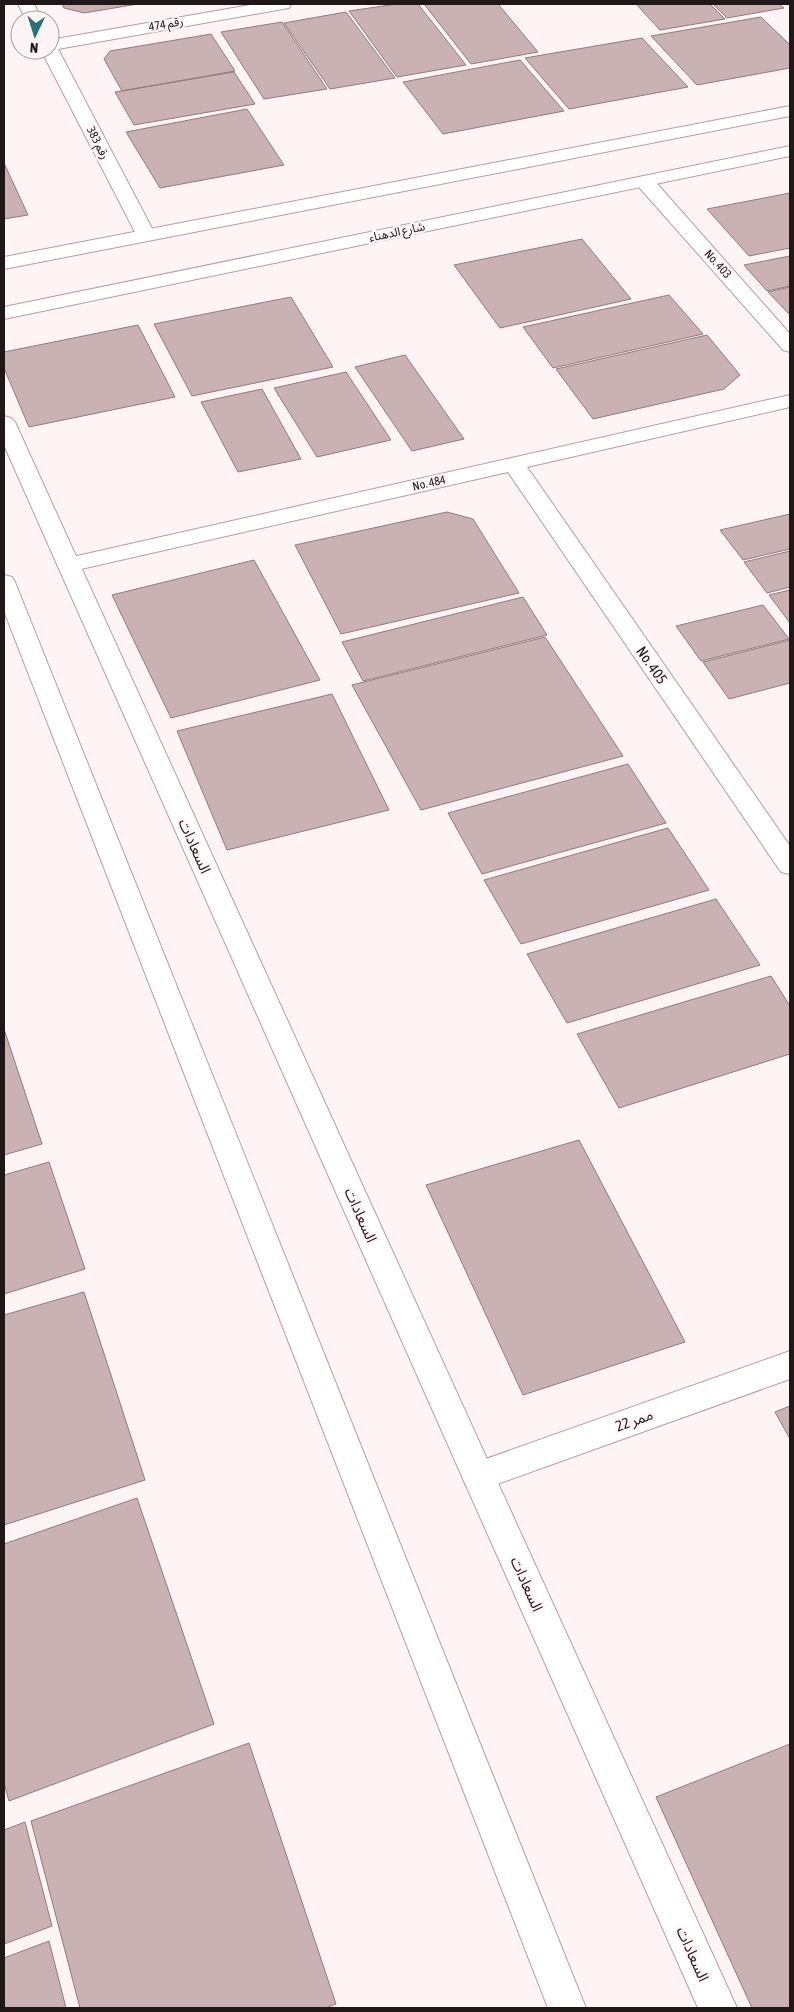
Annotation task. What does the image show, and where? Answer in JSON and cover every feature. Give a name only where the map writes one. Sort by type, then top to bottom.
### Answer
[{"type":"street","name":"رقم 474","points":[[60,43],[283,4]]},
{"type":"street","name":"رقم 383","points":[[55,60],[146,236]]},
{"type":"street","points":[[4,263],[790,111]]},
{"type":"street","name":"شارع الدهناء","points":[[4,313],[790,151]]},
{"type":"street","name":"No. 403","points":[[645,182],[790,346]]},
{"type":"street","name":"No. 484","points":[[68,565],[790,401]]},
{"type":"street","name":"السعادات","points":[[4,422],[718,2008]]},
{"type":"street","name":"No. 405","points":[[514,464],[790,865]]},
{"type":"street","points":[[4,582],[567,2008]]},
{"type":"street","name":"ممر 22","points":[[478,1476],[790,1365]]},
{"type":"building","points":[[62,4],[138,4],[84,13],[64,8]]},
{"type":"building","points":[[397,4],[418,4],[466,65],[397,77],[349,11]]},
{"type":"building","points":[[424,4],[498,4],[538,52],[471,64]]},
{"type":"building","points":[[636,4],[710,4],[725,19],[660,30]]},
{"type":"building","points":[[713,4],[779,4],[784,8],[727,18]]},
{"type":"building","points":[[346,12],[395,78],[330,89],[284,23]]},
{"type":"building","points":[[761,17],[790,45],[790,68],[697,85],[651,36]]},
{"type":"building","points":[[282,22],[327,89],[264,99],[221,32]]},
{"type":"building","points":[[211,34],[235,71],[122,91],[104,59],[110,51]]},
{"type":"building","points":[[642,38],[688,87],[569,109],[525,58]]},
{"type":"building","points":[[520,60],[564,111],[443,134],[403,82]]},
{"type":"building","points":[[234,72],[255,104],[134,125],[115,92]]},
{"type":"building","points":[[247,109],[284,165],[160,188],[126,132]]},
{"type":"building","points":[[4,163],[28,215],[4,219]]},
{"type":"building","points":[[790,193],[790,248],[749,256],[707,209]]},
{"type":"building","points":[[582,239],[631,299],[500,328],[454,265]]},
{"type":"building","points":[[790,256],[790,286],[767,291],[744,265]]},
{"type":"building","points":[[790,287],[790,315],[768,292]]},
{"type":"building","points":[[669,295],[703,334],[553,368],[523,327]]},
{"type":"building","points":[[291,297],[333,367],[192,396],[154,324]]},
{"type":"building","points":[[138,325],[175,397],[29,427],[4,368],[4,352]]},
{"type":"building","points":[[707,335],[740,375],[724,389],[593,419],[556,369]]},
{"type":"building","points":[[405,355],[464,439],[412,451],[355,367]]},
{"type":"building","points":[[346,372],[391,440],[317,457],[274,388]]},
{"type":"building","points":[[262,389],[301,459],[238,472],[201,402]]},
{"type":"building","points":[[447,512],[473,519],[519,593],[341,634],[295,545]]},
{"type":"building","points":[[790,514],[790,549],[743,560],[720,530]]},
{"type":"building","points":[[790,551],[790,587],[767,593],[744,562]]},
{"type":"building","points":[[254,560],[320,680],[171,718],[112,595]]},
{"type":"building","points":[[790,590],[790,623],[769,595]]},
{"type":"building","points":[[523,597],[547,635],[363,681],[342,642]]},
{"type":"building","points":[[763,605],[789,639],[701,661],[676,626]]},
{"type":"building","points":[[545,637],[623,756],[421,810],[352,685]]},
{"type":"building","points":[[790,640],[790,683],[729,699],[703,662]]},
{"type":"building","points":[[332,694],[389,810],[227,850],[177,731]]},
{"type":"building","points":[[628,764],[666,823],[482,874],[448,813]]},
{"type":"building","points":[[668,828],[709,890],[521,944],[484,880]]},
{"type":"building","points":[[716,899],[760,965],[567,1023],[527,954]]},
{"type":"building","points":[[771,976],[790,1006],[790,1054],[619,1108],[577,1034]]},
{"type":"building","points":[[4,1029],[42,1144],[4,1155]]},
{"type":"building","points":[[579,1140],[685,1342],[523,1395],[426,1185]]},
{"type":"building","points":[[49,1162],[85,1269],[4,1294],[4,1175]]},
{"type":"building","points":[[84,1292],[145,1480],[4,1525],[4,1315]]},
{"type":"building","points":[[790,1406],[790,1439],[775,1412]]},
{"type":"building","points":[[137,1498],[214,1724],[9,1801],[4,1783],[4,1544]]},
{"type":"building","points":[[249,1743],[336,2004],[326,2008],[80,2008],[31,1821]]},
{"type":"building","points":[[790,1744],[790,2008],[752,2008],[656,1797]]},
{"type":"building","points":[[25,1822],[52,1926],[4,1944],[4,1830]]},
{"type":"building","points":[[49,1941],[66,2008],[4,2008],[4,1958]]}]
